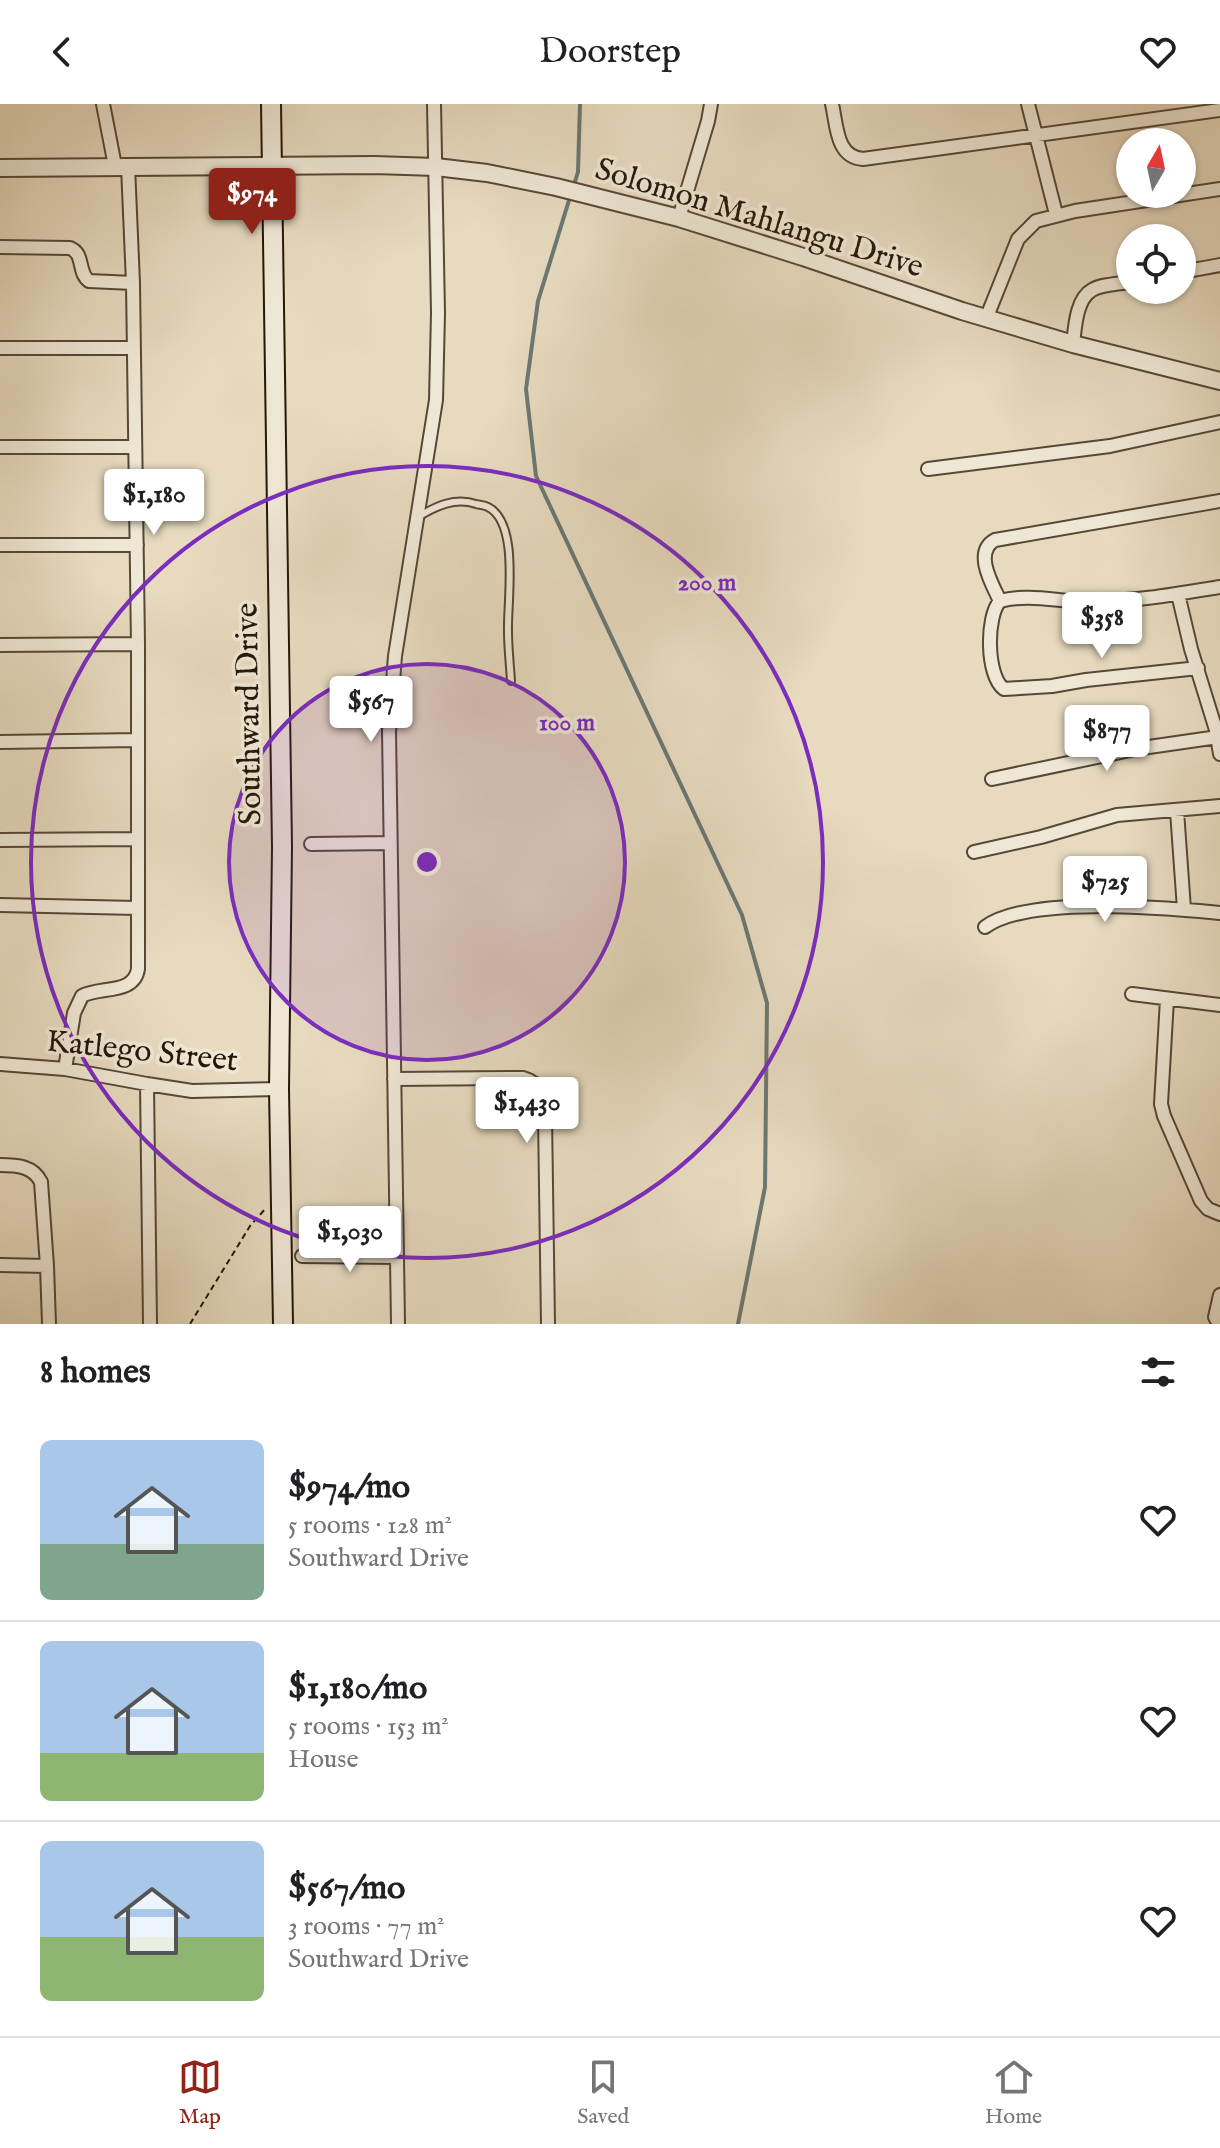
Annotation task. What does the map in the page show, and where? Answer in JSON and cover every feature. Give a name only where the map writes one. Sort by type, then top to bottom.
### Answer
[{"type":"main road","name":"Southward Drive","points":[[271,104],[282,847],[279,1089],[283,1324]]},
{"type":"street","points":[[65,1069],[74,1013],[82,996],[99,990],[127,987],[137,978],[138,644],[133,283],[122,166],[103,104]]},
{"type":"street","points":[[398,1324],[390,716],[395,656],[436,400],[438,313],[434,104]]},
{"type":"street","points":[[679,218],[711,104]]},
{"type":"street","points":[[832,104],[843,148],[850,157],[856,158],[1037,137],[1220,110]]},
{"type":"street","points":[[1028,104],[1056,214]]},
{"type":"street","name":"Solomon Mahlangu Drive","points":[[0,168],[374,165],[487,173],[679,218],[986,319],[1220,381]]},
{"type":"street","points":[[986,319],[1018,239],[1036,221],[1056,214],[1220,189]]},
{"type":"street","points":[[0,247],[70,248],[79,255],[83,274],[89,281],[133,283]]},
{"type":"street","points":[[1196,269],[1220,265]]},
{"type":"street","points":[[1073,344],[1085,296],[1094,289],[1116,285]]},
{"type":"street","points":[[0,348],[133,348]]},
{"type":"street","points":[[928,469],[1110,446],[1220,422]]},
{"type":"street","points":[[0,447],[135,447]]},
{"type":"street","points":[[1000,601],[988,575],[985,556],[985,549],[995,540],[1220,501]]},
{"type":"street","points":[[0,545],[137,545]]},
{"type":"street","points":[[1198,668],[1004,689],[996,682],[991,646],[994,607],[1000,601],[1013,598],[1090,602],[1220,587]]},
{"type":"street","points":[[1178,594],[1218,732],[1220,754]]},
{"type":"street","points":[[0,645],[138,644]]},
{"type":"street","points":[[992,779],[1218,732]]},
{"type":"street","points":[[0,742],[138,740]]},
{"type":"street","points":[[974,852],[1117,815],[1220,806]]},
{"type":"street","points":[[1177,811],[1184,909]]},
{"type":"street","points":[[0,840],[138,839]]},
{"type":"street","points":[[311,844],[390,843]]},
{"type":"street","points":[[0,905],[137,908]]},
{"type":"street","points":[[985,927],[1005,917],[1054,908],[1108,906],[1220,913]]},
{"type":"street","points":[[1132,994],[1220,1005]]},
{"type":"street","points":[[1167,999],[1161,1094],[1164,1116],[1201,1201],[1208,1209],[1220,1214]]},
{"type":"street","name":"Katlego Street","points":[[0,1064],[65,1069],[192,1091],[279,1089]]},
{"type":"street","points":[[394,1079],[523,1078],[538,1086],[545,1116],[548,1324]]},
{"type":"street","points":[[147,1084],[150,1324]]},
{"type":"street","points":[[0,1165],[21,1166],[32,1171],[41,1182],[49,1324]]},
{"type":"street","points":[[302,1256],[397,1257]]},
{"type":"street","points":[[0,1265],[47,1266]]},
{"type":"street","points":[[1219,1324],[1215,1317],[1220,1295]]},
{"type":"lane","points":[[418,517],[436,506],[464,500],[491,508],[503,524],[511,589],[508,630],[511,681]]},
{"type":"path","points":[[190,1324],[250,1226],[268,1206],[282,1202]]},
{"type":"waterway","points":[[573,188],[578,172],[580,104]]},
{"type":"waterway","points":[[570,197],[538,301],[526,389],[536,476],[742,915],[767,1003],[765,1187],[738,1324]]}]
